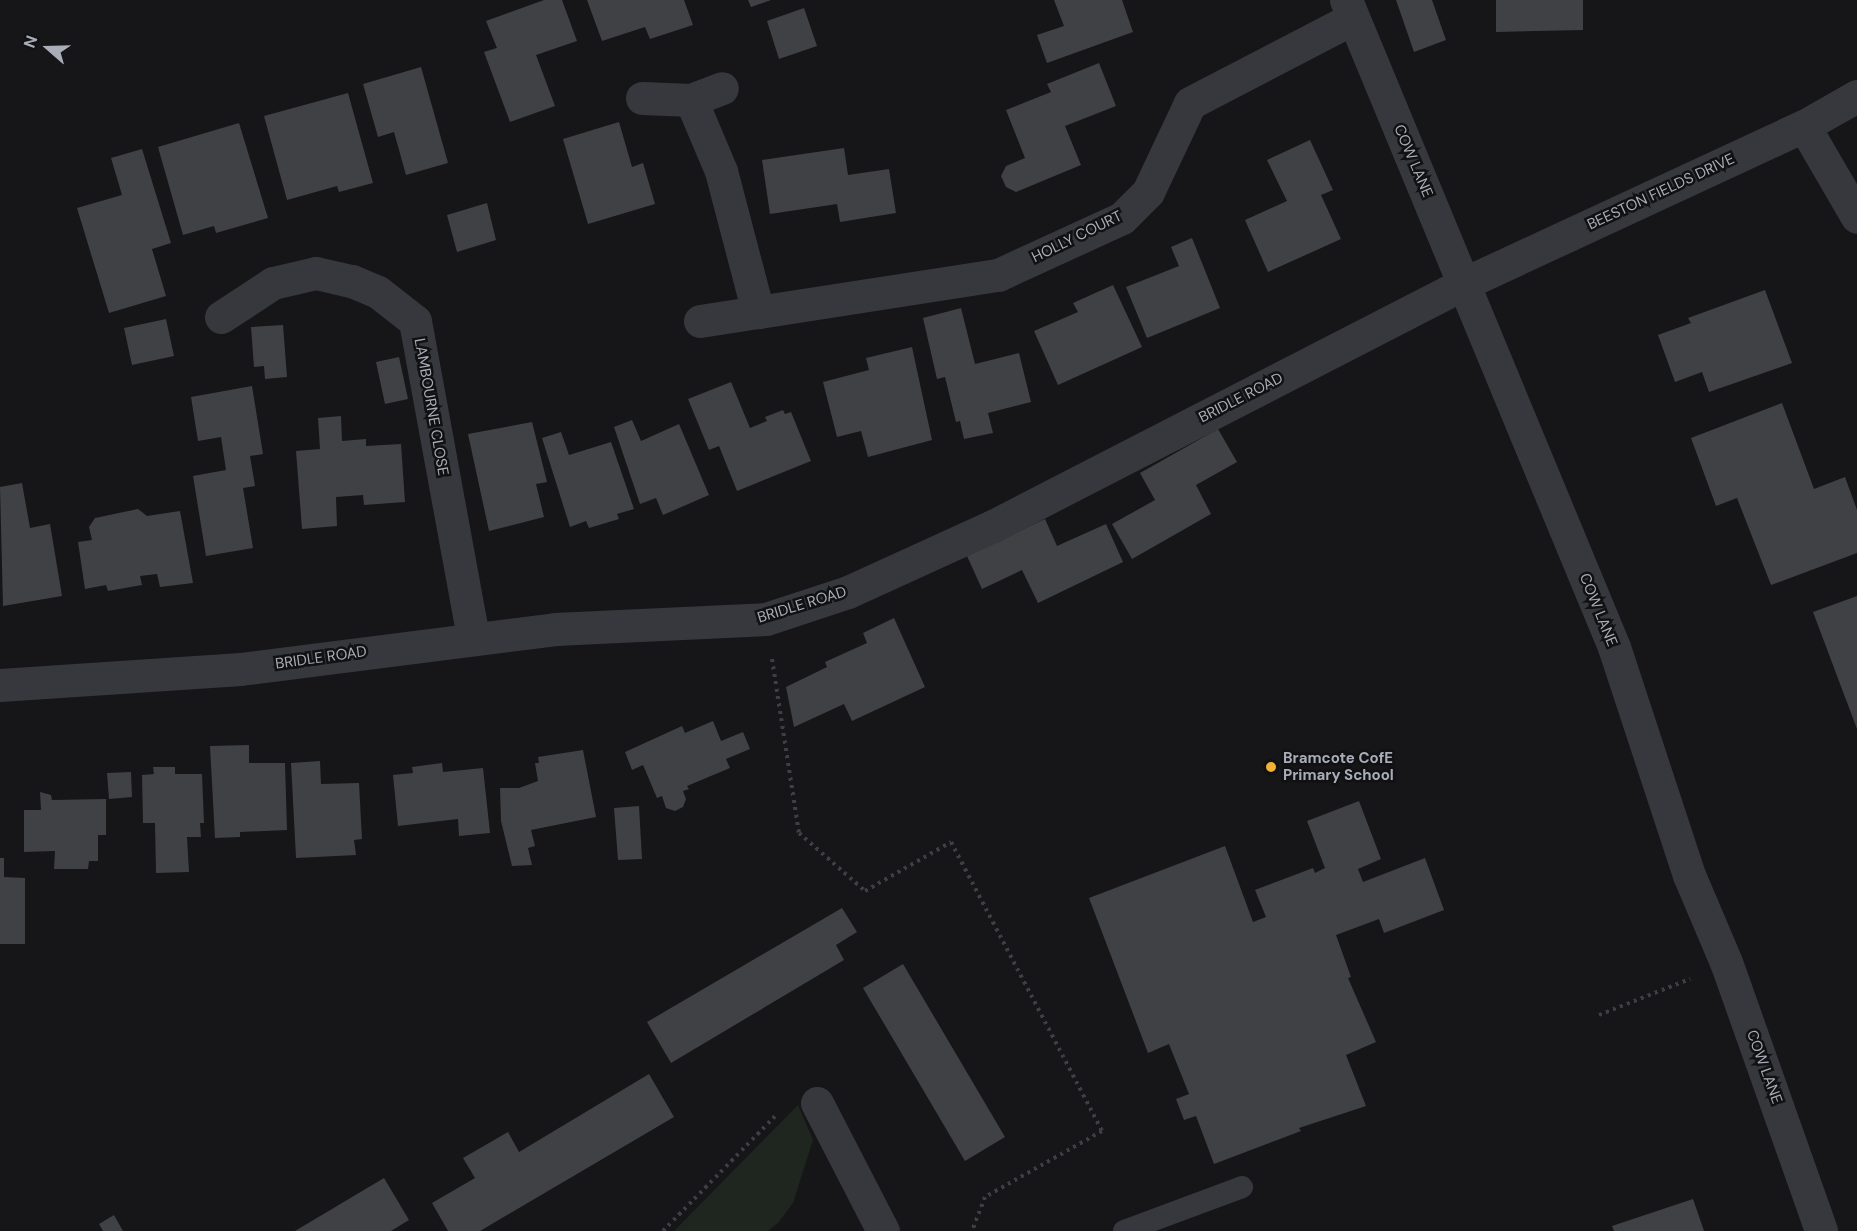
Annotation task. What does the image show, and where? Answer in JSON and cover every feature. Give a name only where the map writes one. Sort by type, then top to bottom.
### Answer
[{"type":"street","name":"COW LANE","points":[[1350,9],[1614,647],[1689,875],[1726,962],[1821,1231]]},
{"type":"street","name":"HOLLY COURT","points":[[700,321],[998,275],[1122,218],[1148,192],[1190,103],[1350,9]]},
{"type":"street","points":[[642,98],[691,100],[722,88]]},
{"type":"street","name":"BEESTON FIELDS DRIVE","points":[[1463,284],[1804,126],[1857,96]]},
{"type":"street","points":[[691,100],[721,171],[758,312]]},
{"type":"street","points":[[1804,126],[1857,217]]},
{"type":"street","name":"LAMBOURNE CLOSE","points":[[221,317],[273,283],[316,273],[352,281],[378,292],[415,321],[473,638]]},
{"type":"street","name":"BRIDLE ROAD","points":[[0,685],[240,669],[555,629],[766,620],[848,592],[993,526],[1463,284]]},
{"type":"street","points":[[801,1105],[883,1231]]},
{"type":"lane","points":[[1124,1231],[1242,1187]]},
{"type":"path","points":[[766,620],[799,833],[865,891],[951,842],[1102,1131],[985,1197],[972,1231]]},
{"type":"path","points":[[1599,1016],[1726,962]]},
{"type":"path","points":[[663,1231],[801,1105]]},
{"type":"shaded area","points":[[798,1105],[813,1140],[793,1203],[778,1223],[768,1231],[674,1231]]},
{"type":"building","points":[[544,0],[562,0],[577,41],[536,55],[555,106],[510,122],[484,52],[497,48],[486,21]]},
{"type":"building","points":[[587,0],[684,0],[693,25],[650,39],[645,27],[602,41]]},
{"type":"building","points":[[748,0],[771,0],[751,7]]},
{"type":"building","points":[[1054,0],[1122,0],[1133,32],[1047,63],[1037,35],[1064,26]]},
{"type":"building","points":[[1396,0],[1432,0],[1446,40],[1414,52]]},
{"type":"building","points":[[1496,0],[1583,0],[1583,30],[1496,32]]},
{"type":"building","points":[[804,8],[817,46],[779,59],[767,21]]},
{"type":"building","points":[[1099,63],[1116,106],[1065,126],[1081,165],[1016,192],[1006,187],[1001,176],[1006,166],[1025,158],[1006,110],[1051,92],[1047,84]]},
{"type":"building","points":[[421,67],[448,163],[406,175],[394,132],[378,137],[363,84]]},
{"type":"building","points":[[348,93],[373,183],[339,192],[337,186],[287,200],[264,116]]},
{"type":"building","points":[[619,122],[632,167],[643,163],[655,204],[588,224],[563,139]]},
{"type":"building","points":[[239,123],[268,218],[216,233],[214,226],[183,235],[158,147]]},
{"type":"building","points":[[1310,140],[1333,190],[1321,195],[1341,239],[1268,272],[1245,220],[1287,201],[1267,160]]},
{"type":"building","points":[[844,148],[848,175],[889,169],[896,213],[840,222],[837,204],[770,214],[762,160]]},
{"type":"building","points":[[142,149],[171,243],[152,249],[166,296],[109,313],[77,208],[122,195],[111,158]]},
{"type":"building","points":[[487,203],[496,240],[457,252],[447,215]]},
{"type":"building","points":[[1192,238],[1220,308],[1147,338],[1126,287],[1179,266],[1171,247]]},
{"type":"building","points":[[1113,285],[1142,347],[1058,385],[1034,331],[1078,312],[1073,303]]},
{"type":"building","points":[[1765,290],[1792,363],[1709,392],[1702,372],[1675,382],[1658,335],[1691,323],[1688,318]]},
{"type":"building","points":[[961,308],[975,364],[1019,353],[1031,402],[988,413],[993,433],[964,439],[960,421],[956,422],[945,377],[937,379],[923,318]]},
{"type":"building","points":[[166,319],[174,356],[132,365],[124,328]]},
{"type":"building","points":[[283,325],[287,377],[265,379],[264,366],[254,367],[251,327]]},
{"type":"building","points":[[912,347],[932,440],[868,457],[861,431],[837,437],[823,382],[869,370],[866,358]]},
{"type":"building","points":[[399,357],[408,399],[385,404],[376,362]]},
{"type":"building","points":[[731,382],[750,428],[767,421],[765,417],[783,410],[785,414],[791,412],[811,461],[737,491],[719,446],[709,450],[688,399]]},
{"type":"building","points":[[252,386],[263,454],[250,456],[255,486],[243,488],[253,548],[206,556],[193,476],[226,470],[221,437],[198,441],[191,397]]},
{"type":"building","points":[[1782,403],[1814,489],[1845,477],[1857,510],[1857,553],[1771,585],[1737,498],[1716,506],[1691,438]]},
{"type":"building","points":[[341,416],[342,441],[366,439],[366,446],[401,444],[405,502],[364,505],[363,495],[336,497],[337,526],[302,529],[296,451],[320,449],[318,418]]},
{"type":"building","points":[[632,420],[641,441],[679,424],[709,495],[663,515],[656,498],[640,504],[614,427]]},
{"type":"building","points":[[532,422],[547,482],[536,484],[544,517],[489,531],[468,434]]},
{"type":"building","points":[[1218,429],[1237,462],[1196,485],[1211,514],[1132,559],[1112,524],[1155,500],[1140,473]]},
{"type":"building","points":[[561,432],[569,455],[611,442],[634,509],[617,514],[619,519],[589,528],[586,521],[570,527],[542,438]]},
{"type":"building","points":[[22,483],[30,528],[50,524],[62,596],[3,606],[0,487]]},
{"type":"building","points":[[138,509],[147,516],[180,511],[193,583],[160,587],[157,574],[140,576],[142,585],[108,591],[106,585],[85,589],[78,542],[92,540],[89,527],[95,518]]},
{"type":"building","points":[[1045,519],[1057,546],[1106,524],[1123,562],[1038,603],[1022,570],[982,589],[967,556]]},
{"type":"building","points":[[1857,596],[1857,729],[1813,612]]},
{"type":"building","points":[[894,618],[925,687],[852,721],[844,704],[794,727],[786,687],[827,667],[825,662],[867,643],[863,633]]},
{"type":"building","points":[[713,721],[721,741],[743,732],[750,749],[726,759],[730,768],[687,786],[689,789],[683,791],[686,799],[683,807],[675,811],[666,808],[662,796],[657,798],[643,765],[632,770],[625,752],[682,726],[685,733]]},
{"type":"building","points":[[249,745],[249,763],[285,763],[287,830],[240,832],[240,837],[215,838],[210,746]]},
{"type":"building","points":[[583,750],[596,817],[531,830],[535,846],[528,848],[532,865],[512,866],[501,821],[500,788],[519,788],[538,781],[535,763],[539,763],[538,757]]},
{"type":"building","points":[[320,761],[321,784],[359,783],[362,839],[354,840],[356,855],[296,858],[291,763]]},
{"type":"building","points":[[442,763],[443,772],[483,768],[490,833],[459,836],[458,819],[398,826],[393,775],[413,773],[412,767]]},
{"type":"building","points":[[153,767],[175,767],[175,774],[202,774],[204,823],[200,823],[201,837],[187,837],[189,872],[156,873],[155,823],[143,823],[142,775],[154,774]]},
{"type":"building","points":[[131,772],[132,797],[109,799],[107,773]]},
{"type":"building","points":[[40,792],[51,795],[52,800],[106,799],[106,835],[98,835],[98,861],[89,861],[88,869],[54,869],[55,851],[24,852],[24,810],[41,810]]},
{"type":"building","points":[[1359,801],[1381,859],[1358,869],[1363,882],[1425,858],[1444,910],[1384,933],[1379,919],[1336,935],[1351,977],[1348,978],[1376,1042],[1346,1055],[1366,1106],[1299,1128],[1301,1131],[1214,1164],[1196,1116],[1184,1120],[1176,1099],[1189,1094],[1169,1044],[1148,1053],[1089,898],[1225,846],[1253,922],[1266,917],[1255,890],[1313,868],[1315,873],[1325,868],[1307,821]]},
{"type":"building","points":[[639,806],[642,859],[618,860],[614,808]]},
{"type":"building","points":[[0,858],[4,858],[4,877],[25,878],[25,944],[0,944]]},
{"type":"building","points":[[842,908],[857,932],[836,945],[844,960],[671,1063],[647,1022]]},
{"type":"building","points":[[903,964],[1005,1137],[965,1161],[863,988]]},
{"type":"building","points":[[649,1074],[674,1117],[480,1231],[448,1231],[432,1203],[475,1178],[463,1158],[508,1132],[519,1152]]},
{"type":"building","points":[[384,1178],[409,1220],[391,1231],[295,1231]]},
{"type":"building","points":[[1693,1199],[1704,1231],[1614,1231],[1612,1226]]},
{"type":"building","points":[[114,1215],[123,1231],[103,1231],[99,1224]]},
{"type":"place","name":"Bramcote CofE Primary School","points":[[1271,767]]}]
